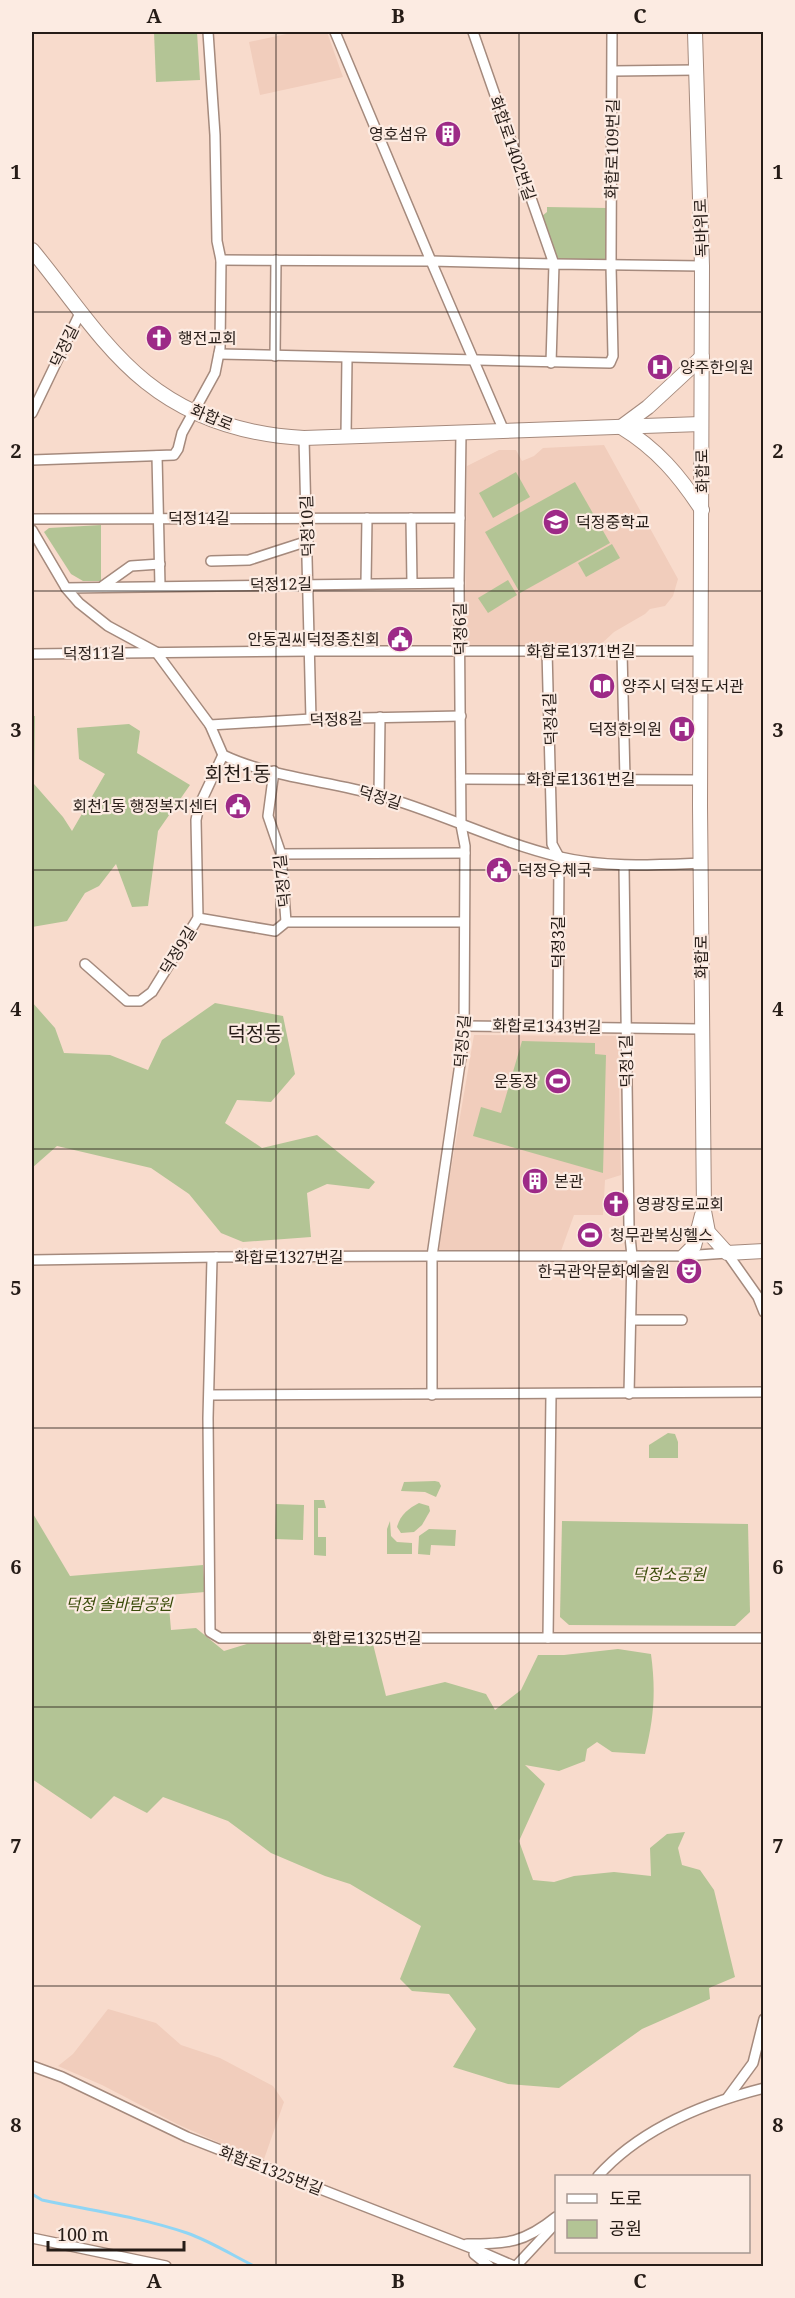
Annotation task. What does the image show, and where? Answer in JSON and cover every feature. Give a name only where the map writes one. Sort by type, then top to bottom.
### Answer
[{"type":"main road","name":"독바위로","points":[[695,32],[702,266],[701,424]]},
{"type":"main road","name":"화합로","points":[[32,250],[81,311],[144,381],[194,412],[256,433],[304,438],[701,424],[700,780],[704,1204],[705,1224],[708,1232],[727,1253]]},
{"type":"main road","points":[[702,357],[648,407],[621,427],[643,441],[676,473],[702,510]]},
{"type":"main road","points":[[690,1256],[704,1204]]},
{"type":"main road","points":[[727,1253],[764,1251]]},
{"type":"street","points":[[32,460],[157,456],[176,453],[182,433],[215,373],[219,354],[221,260],[217,241],[215,135],[208,32]]},
{"type":"street","points":[[335,32],[504,431]]},
{"type":"street","name":"화합로1402번길","points":[[472,32],[554,264],[551,363]]},
{"type":"street","name":"화합로109번길","points":[[611,266],[612,32]]},
{"type":"street","points":[[613,71],[696,70]]},
{"type":"street","points":[[221,260],[702,266]]},
{"type":"street","points":[[275,356],[276,260]]},
{"type":"street","points":[[219,354],[607,364],[612,361],[611,266]]},
{"type":"street","name":"덕정길","points":[[32,413],[81,311]]},
{"type":"street","points":[[346,436],[347,358]]},
{"type":"street","name":"덕정6길","points":[[461,825],[459,583],[462,432]]},
{"type":"street","name":"덕정10길","points":[[304,438],[311,719]]},
{"type":"street","points":[[157,456],[160,586]]},
{"type":"street","points":[[366,583],[367,518]]},
{"type":"street","points":[[411,518],[412,583]]},
{"type":"street","name":"덕정14길","points":[[32,519],[460,518]]},
{"type":"street","points":[[32,530],[66,588],[94,616],[156,652],[210,725],[223,755]]},
{"type":"street","name":"덕정12길","points":[[211,561],[249,560],[308,541]]},
{"type":"street","points":[[102,587],[131,566],[160,564]]},
{"type":"street","name":"덕정12길","points":[[66,588],[459,583]]},
{"type":"street","points":[[114,652],[118,644],[117,631]]},
{"type":"street","points":[[156,652],[461,651]]},
{"type":"street","name":"화합로1371번길","points":[[461,651],[701,651]]},
{"type":"street","name":"덕정4길","points":[[548,651],[552,844],[559,857]]},
{"type":"street","name":"덕정11길","points":[[32,654],[156,652]]},
{"type":"street","points":[[622,652],[625,779]]},
{"type":"street","name":"덕정8길","points":[[210,725],[311,719],[461,716]]},
{"type":"street","points":[[379,795],[380,717]]},
{"type":"street","name":"덕정길","points":[[223,755],[243,764],[379,795],[559,857],[624,866],[701,863]]},
{"type":"street","name":"덕정9길","points":[[86,964],[125,999],[132,1002],[152,992],[198,918],[196,820],[199,806],[223,755]]},
{"type":"street","name":"덕정7길","points":[[274,771],[268,816],[282,854],[286,922]]},
{"type":"street","name":"화합로1361번길","points":[[461,779],[700,780]]},
{"type":"street","name":"덕정5길","points":[[432,1256],[465,1026],[465,853],[461,825]]},
{"type":"street","points":[[282,854],[465,853]]},
{"type":"street","name":"덕정3길","points":[[558,1026],[559,857]]},
{"type":"street","name":"덕정1길","points":[[624,866],[629,1227],[632,1256]]},
{"type":"street","points":[[198,918],[275,931],[286,922],[464,922]]},
{"type":"street","name":"화합로1343번길","points":[[465,1026],[701,1029]]},
{"type":"street","points":[[690,1256],[727,1253],[758,1297],[764,1312]]},
{"type":"street","points":[[432,1256],[432,1395]]},
{"type":"street","points":[[629,1394],[632,1256]]},
{"type":"street","name":"화합로1327번길","points":[[210,1395],[212,1262],[216,1257],[690,1256]]},
{"type":"street","points":[[32,1260],[216,1257]]},
{"type":"street","points":[[631,1320],[682,1320]]},
{"type":"street","points":[[210,1395],[551,1395],[764,1392]]},
{"type":"street","name":"화합로1325번길","points":[[210,1395],[208,1418],[209,1628],[213,1636],[220,1638],[764,1638]]},
{"type":"street","points":[[548,1638],[551,1395]]},
{"type":"street","points":[[728,2097],[753,2063],[764,2019]]},
{"type":"street","name":"화합로1325번길","points":[[32,2066],[62,2077],[187,2137],[515,2266],[555,2224]]},
{"type":"street","points":[[599,2175],[614,2158],[662,2127],[728,2097],[764,2088]]},
{"type":"street","points":[[460,2244],[505,2243],[520,2240],[555,2218]]},
{"type":"street","points":[[32,2238],[166,2266]]},
{"type":"street","points":[[460,2244],[489,2266]]},
{"type":"shaded area","points":[[296,32],[327,32],[343,77],[260,95],[249,42]]},
{"type":"shaded area","name":"덕정중학교","points":[[604,445],[678,579],[673,596],[665,606],[650,609],[614,632],[598,647],[472,648],[465,641],[467,466],[499,450],[516,450],[522,461],[534,456],[543,448]]},
{"type":"shaded area","points":[[474,1035],[618,1036],[621,1175],[605,1180],[603,1215],[574,1215],[561,1251],[437,1251]]},
{"type":"shaded area","points":[[108,2009],[156,2023],[181,2045],[220,2058],[273,2086],[284,2102],[263,2162],[177,2124],[102,2085],[58,2066],[73,2054]]},
{"type":"green space","points":[[154,32],[197,32],[200,80],[156,82]]},
{"type":"green space","points":[[547,207],[607,208],[607,261],[558,260],[542,216],[547,212]]},
{"type":"green space","points":[[516,472],[530,497],[493,518],[479,493]]},
{"type":"green space","points":[[575,482],[610,543],[520,593],[485,532]]},
{"type":"green space","points":[[101,525],[101,581],[83,581],[71,574],[44,532],[49,528]]},
{"type":"green space","points":[[612,544],[620,558],[586,577],[578,563]]},
{"type":"green space","points":[[508,580],[517,595],[488,613],[478,598]]},
{"type":"green space","points":[[32,716],[35,716],[34,784],[63,817],[72,831],[105,774],[79,759],[77,728],[129,724],[140,731],[137,753],[190,785],[158,831],[148,906],[132,907],[116,864],[99,886],[85,893],[67,921],[32,927]]},
{"type":"green space","points":[[32,1002],[55,1028],[64,1053],[110,1055],[148,1070],[162,1040],[215,1003],[283,1016],[295,1074],[271,1102],[237,1100],[225,1123],[262,1148],[317,1135],[375,1182],[369,1189],[327,1184],[307,1193],[311,1237],[243,1242],[221,1233],[189,1194],[151,1168],[57,1146],[32,1168]]},
{"type":"green space","name":"운동장","points":[[522,1041],[595,1043],[595,1054],[606,1055],[603,1173],[473,1136],[481,1107],[501,1113]]},
{"type":"green space","points":[[668,1433],[675,1434],[678,1442],[678,1458],[649,1458],[649,1445]]},
{"type":"green space","points":[[435,1481],[441,1486],[436,1497],[425,1492],[401,1491],[404,1482]]},
{"type":"green space","points":[[314,1500],[324,1500],[326,1508],[318,1508],[318,1537],[326,1537],[326,1556],[314,1555]]},
{"type":"green space","points":[[419,1503],[429,1506],[430,1511],[422,1525],[414,1532],[401,1533],[397,1527],[400,1519]]},
{"type":"green space","points":[[276,1504],[304,1505],[303,1540],[275,1539]]},
{"type":"green space","name":"덕정 솔바람공원","points":[[32,1512],[70,1576],[203,1565],[205,1592],[168,1595],[171,1630],[196,1628],[224,1651],[250,1643],[372,1640],[386,1696],[445,1682],[486,1694],[495,1710],[521,1690],[538,1655],[564,1655],[618,1649],[651,1654],[653,1704],[645,1754],[612,1752],[597,1742],[587,1749],[585,1761],[559,1771],[525,1765],[545,1784],[519,1841],[533,1880],[554,1882],[574,1876],[614,1872],[651,1876],[650,1848],[667,1834],[685,1832],[678,1848],[682,1865],[700,1870],[714,1890],[735,1977],[709,1988],[710,1999],[642,2029],[559,2088],[508,2084],[453,2067],[476,2029],[449,1994],[412,1991],[400,1979],[421,1926],[350,1884],[271,1853],[228,1821],[163,1797],[147,1813],[114,1796],[91,1819],[32,1779]]},
{"type":"green space","points":[[390,1521],[391,1536],[397,1542],[412,1543],[412,1554],[387,1554],[387,1529]]},
{"type":"green space","name":"덕정소공원","points":[[562,1521],[748,1524],[750,1612],[735,1626],[569,1625],[560,1617]]},
{"type":"green space","points":[[429,1529],[456,1530],[455,1546],[431,1545],[430,1555],[418,1554],[419,1536]]},
{"type":"waterway","points":[[32,2194],[42,2200],[169,2227],[213,2244],[254,2266]]},
{"type":"place","name":"영호섬유","points":[[448,134]]},
{"type":"place","name":"행전교회","points":[[159,338]]},
{"type":"place","name":"양주한의원","points":[[660,367]]},
{"type":"place","name":"덕정중학교","points":[[556,522]]},
{"type":"place","name":"안동권씨덕정종친회","points":[[400,639]]},
{"type":"place","name":"양주시 덕정도서관","points":[[602,686]]},
{"type":"place","name":"덕정한의원","points":[[682,729]]},
{"type":"place","name":"회천1동 행정복지센터","points":[[238,806]]},
{"type":"place","name":"덕정우체국","points":[[499,870]]},
{"type":"place","name":"운동장","points":[[558,1081]]},
{"type":"place","name":"본관","points":[[535,1181]]},
{"type":"place","name":"영광장로교회","points":[[616,1204]]},
{"type":"place","name":"청무관복싱헬스","points":[[590,1235]]},
{"type":"place","name":"한국관악문화예술원","points":[[689,1271]]},
{"type":"district","name":"회천1동","points":[[238,774]]},
{"type":"district","name":"덕정동","points":[[255,1034]]}]
